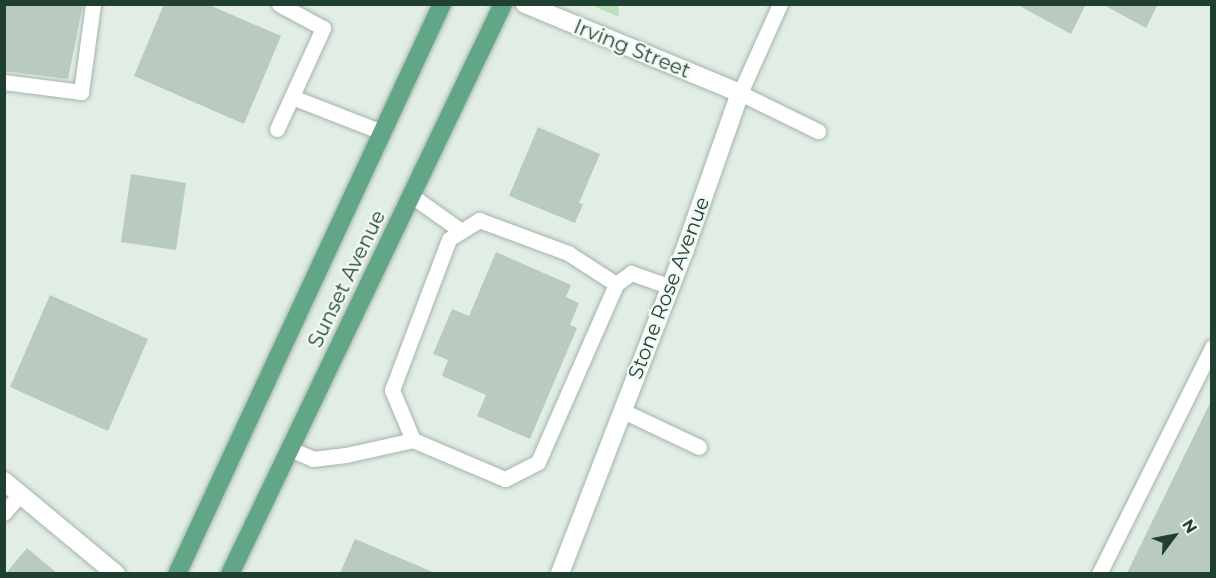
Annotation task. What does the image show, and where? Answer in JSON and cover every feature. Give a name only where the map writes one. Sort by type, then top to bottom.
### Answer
[{"type":"main road","name":"Sunset Avenue","points":[[177,573],[442,4]]},
{"type":"main road","name":"Sunset Avenue","points":[[230,573],[503,4]]},
{"type":"street","name":"Irving Street","points":[[525,4],[740,93]]},
{"type":"street","name":"Stone Rose Avenue","points":[[560,573],[670,287],[740,93]]},
{"type":"street","points":[[4,481],[116,573]]},
{"type":"lane","points":[[4,82],[81,92],[93,4]]},
{"type":"lane","points":[[277,129],[324,28],[279,4]]},
{"type":"lane","name":"Stone Rose Avenue","points":[[740,93],[780,4]]},
{"type":"lane","points":[[740,93],[818,131]]},
{"type":"lane","points":[[292,97],[382,132]]},
{"type":"lane","points":[[412,196],[461,231]]},
{"type":"lane","points":[[413,440],[392,390],[449,239],[479,219],[568,253],[616,284]]},
{"type":"lane","points":[[290,448],[313,459],[413,440],[504,478],[538,462],[616,284],[631,273],[670,287]]},
{"type":"lane","points":[[1099,573],[1212,347]]},
{"type":"lane","points":[[623,411],[699,447]]},
{"type":"lane","points":[[4,513],[20,494]]},
{"type":"green space","points":[[592,5],[618,5],[619,17]]},
{"type":"building","points":[[4,4],[83,4],[68,79],[4,71]]},
{"type":"building","points":[[164,4],[207,4],[281,36],[244,124],[134,76]]},
{"type":"building","points":[[1016,4],[1086,4],[1071,34]]},
{"type":"building","points":[[1102,4],[1158,4],[1146,28]]},
{"type":"building","points":[[538,127],[600,154],[579,203],[583,204],[575,223],[509,196]]},
{"type":"building","points":[[131,174],[186,183],[176,250],[121,242]]},
{"type":"building","points":[[496,252],[571,285],[566,297],[579,303],[570,325],[577,328],[530,439],[477,416],[486,395],[442,376],[448,360],[433,354],[452,309],[469,316]]},
{"type":"building","points":[[50,295],[148,339],[108,431],[10,387]]},
{"type":"building","points":[[1212,399],[1212,573],[1127,573]]},
{"type":"building","points":[[355,539],[435,573],[340,573]]},
{"type":"building","points":[[27,548],[57,573],[6,573]]}]
